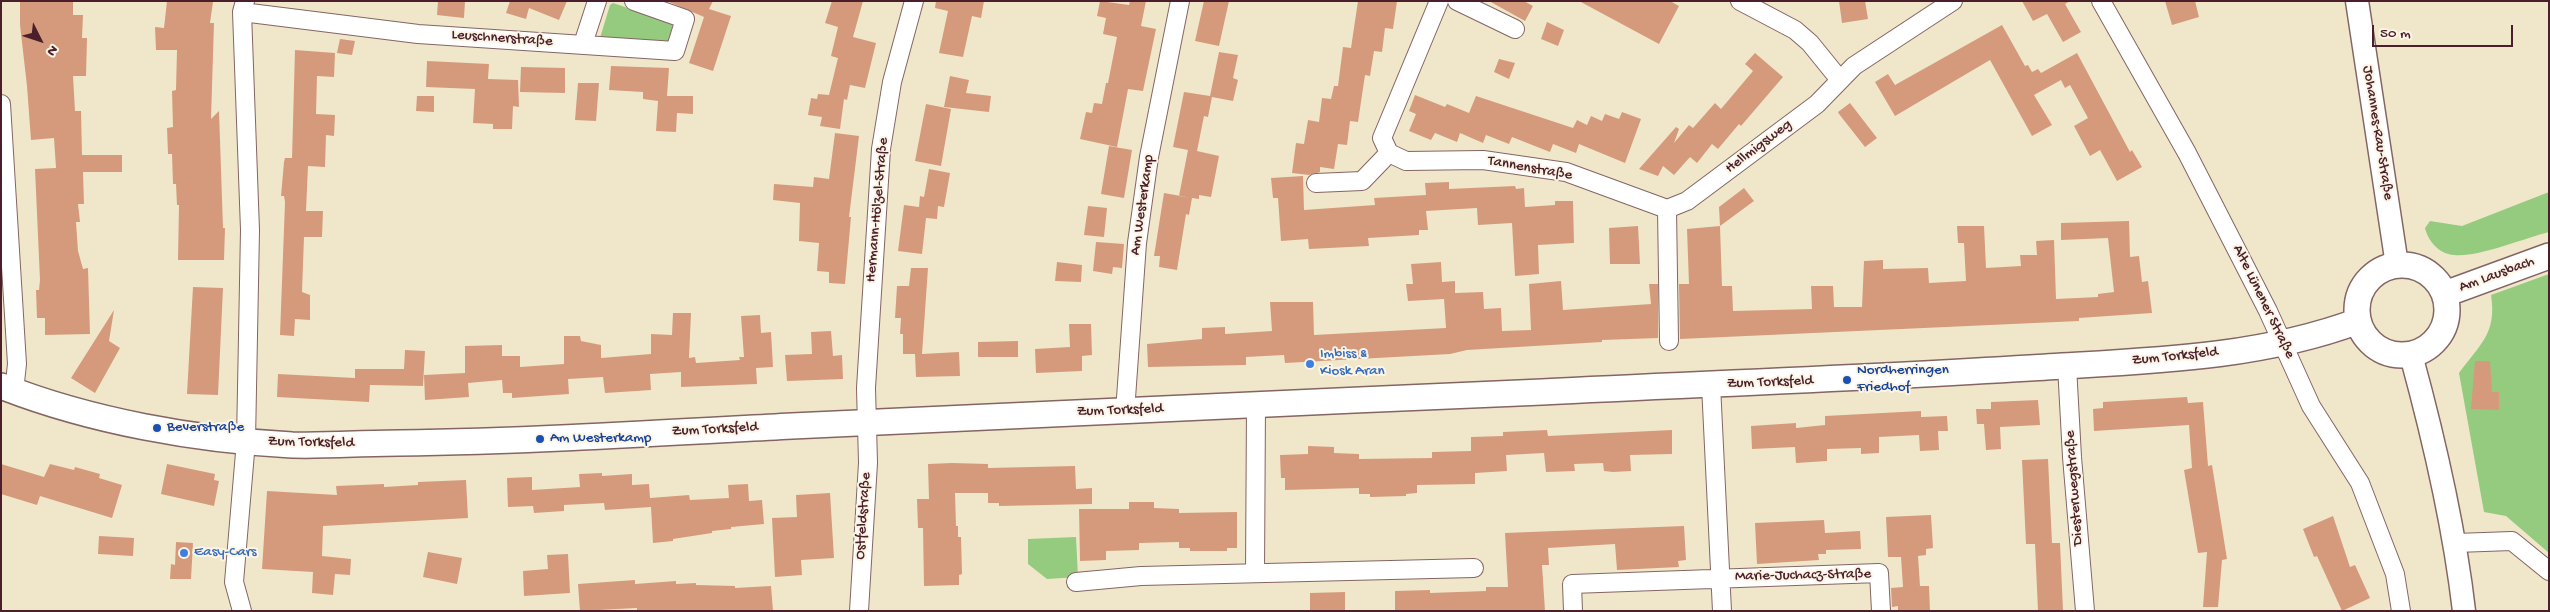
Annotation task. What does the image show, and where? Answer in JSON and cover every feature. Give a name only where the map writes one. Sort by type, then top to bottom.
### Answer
[{"type":"main road","name":"Am Lausbach","points":[[2445,294],[2549,256]]},
{"type":"main road","points":[[2397,265],[2412,266],[2426,271],[2437,281],[2445,294],[2448,313],[2442,332],[2429,347],[2411,354],[2394,355],[2378,348],[2366,337],[2358,321],[2358,302],[2365,284],[2379,271],[2397,265]]},
{"type":"main road","points":[[2284,343],[2331,332],[2358,321]]},
{"type":"main road","name":"Zum Torksfeld","points":[[8,389],[69,408],[138,425],[246,441],[298,445],[488,442],[867,422],[1847,380],[2201,356],[2284,343]]},
{"type":"street","points":[[582,44],[597,1]]},
{"type":"street","name":"Leuschnerstraße","points":[[243,6],[418,34],[675,51],[685,19],[634,1]]},
{"type":"street","name":"Hermann-Hölzel-Straße","points":[[867,422],[866,378],[881,149],[892,82],[914,1]]},
{"type":"street","name":"Am Westerkamp","points":[[1125,412],[1136,243],[1149,157],[1180,1]]},
{"type":"street","points":[[1316,183],[1362,181],[1389,154],[1382,138],[1439,1]]},
{"type":"street","points":[[1457,1],[1515,29]]},
{"type":"street","points":[[1740,1],[1795,30],[1810,43],[1840,80]]},
{"type":"street","name":"Hellmigsweg","points":[[1667,209],[1687,200],[1810,109],[1854,66],[1953,1]]},
{"type":"street","name":"Alte Lünener Straße","points":[[2101,1],[2187,153],[2284,343],[2312,406],[2360,483],[2395,574],[2401,611]]},
{"type":"street","name":"Johannes-Rau-Straße","points":[[2357,1],[2397,265]]},
{"type":"street","points":[[242,611],[234,582],[246,441],[250,230],[243,6]]},
{"type":"street","points":[[1,104],[18,364],[8,389]]},
{"type":"street","name":"Tannenstraße","points":[[1389,154],[1406,161],[1483,160],[1566,172],[1667,209]]},
{"type":"street","points":[[1667,209],[1669,341]]},
{"type":"street","points":[[2411,354],[2431,431],[2456,543],[2464,611]]},
{"type":"street","name":"Diesterwegstraße","points":[[2067,366],[2072,457],[2085,611]]},
{"type":"street","name":"Marie-Juchacz-Straße","points":[[1711,385],[1722,611]]},
{"type":"street","points":[[1255,573],[1256,405]]},
{"type":"street","name":"Ostfeldstraße","points":[[859,611],[868,463],[867,422]]},
{"type":"street","points":[[2456,543],[2512,541],[2549,571]]},
{"type":"street","points":[[1076,582],[1141,576],[1474,568]]},
{"type":"street","name":"Marie-Juchacz-Straße","points":[[1573,611],[1572,584],[1879,573],[1881,611]]},
{"type":"green space","points":[[613,3],[670,22],[673,25],[668,42],[600,38],[610,5]]},
{"type":"green space","points":[[2549,192],[2549,232],[2487,251],[2463,255],[2444,252],[2435,246],[2426,233],[2425,228],[2430,221],[2462,226]]},
{"type":"green space","points":[[2549,274],[2549,553],[2506,516],[2484,512],[2459,373],[2480,346],[2489,329],[2492,308],[2491,295]]},
{"type":"green space","points":[[1076,537],[1078,577],[1047,579],[1028,564],[1028,539]]},
{"type":"building","points":[[20,1],[73,1],[73,15],[83,15],[82,38],[87,38],[86,76],[73,76],[75,111],[81,111],[82,155],[122,155],[122,172],[83,172],[84,204],[78,204],[80,222],[76,222],[78,251],[83,269],[88,268],[90,334],[45,335],[45,318],[37,318],[36,290],[39,290],[40,280],[35,169],[56,168],[54,138],[31,140],[20,25]]},
{"type":"building","points":[[167,1],[213,2],[210,23],[214,23],[211,119],[219,111],[223,228],[225,228],[224,260],[178,260],[179,205],[177,205],[176,184],[173,184],[172,154],[168,154],[167,128],[173,127],[172,91],[176,90],[177,50],[156,50],[155,27],[164,28]]},
{"type":"building","points":[[438,1],[465,1],[464,18],[437,15]]},
{"type":"building","points":[[510,1],[567,1],[559,20],[529,8],[526,19],[506,13]]},
{"type":"building","points":[[667,1],[713,1],[709,9],[731,16],[713,71],[689,63],[704,17]]},
{"type":"building","points":[[832,1],[863,1],[853,37],[876,43],[865,88],[850,85],[847,100],[844,99],[840,129],[820,126],[822,117],[808,115],[811,98],[817,99],[818,94],[829,95],[838,58],[831,56],[838,27],[825,23]]},
{"type":"building","points":[[936,1],[984,1],[981,18],[972,16],[963,57],[939,53],[948,11],[935,8]]},
{"type":"building","points":[[1100,1],[1129,5],[1130,1],[1146,1],[1141,26],[1156,29],[1143,91],[1128,89],[1117,147],[1080,139],[1086,112],[1092,113],[1094,103],[1102,104],[1117,37],[1103,34],[1106,18],[1097,16]]},
{"type":"building","points":[[1204,1],[1229,1],[1219,46],[1195,41]]},
{"type":"building","points":[[1358,1],[1397,1],[1393,29],[1385,28],[1382,52],[1374,51],[1370,76],[1365,75],[1358,122],[1350,121],[1347,145],[1338,144],[1334,169],[1320,167],[1320,172],[1309,175],[1292,173],[1296,143],[1304,144],[1308,120],[1319,122],[1322,98],[1331,99],[1334,86],[1338,86],[1343,47],[1351,48]]},
{"type":"building","points":[[1489,1],[1524,1],[1533,6],[1525,21]]},
{"type":"building","points":[[1579,1],[1670,1],[1679,6],[1659,44]]},
{"type":"building","points":[[1839,1],[1865,1],[1868,19],[1842,23]]},
{"type":"building","points":[[2022,1],[2070,1],[2065,4],[2081,32],[2063,42],[2047,14],[2033,21]]},
{"type":"building","points":[[2165,1],[2195,1],[2199,17],[2172,25]]},
{"type":"building","points":[[1547,22],[1564,30],[1558,46],[1541,39]]},
{"type":"building","points":[[2002,25],[2025,66],[2028,65],[2032,72],[2038,69],[2041,73],[2077,53],[2130,152],[2132,150],[2142,167],[2117,181],[2100,150],[2090,156],[2074,126],[2088,118],[2070,85],[2065,88],[2061,80],[2034,95],[2052,125],[2032,136],[1990,60],[1895,116],[1875,82],[1888,74],[1895,85]]},
{"type":"building","points":[[340,39],[355,41],[352,55],[337,53]]},
{"type":"building","points":[[295,50],[335,53],[334,77],[317,76],[316,114],[335,115],[334,136],[326,135],[325,167],[308,166],[306,211],[323,211],[322,237],[304,237],[302,292],[310,295],[310,320],[295,319],[294,336],[280,335],[285,202],[284,196],[281,196],[285,158],[292,158]]},
{"type":"building","points":[[1219,52],[1238,55],[1233,78],[1238,80],[1233,101],[1212,97],[1208,117],[1204,116],[1197,151],[1219,156],[1211,197],[1199,195],[1199,199],[1179,196],[1188,150],[1173,147],[1184,92],[1210,96]]},
{"type":"building","points":[[1755,53],[1783,77],[1741,126],[1739,124],[1718,149],[1712,144],[1697,163],[1690,157],[1674,175],[1663,166],[1658,176],[1639,169],[1676,127],[1679,129],[1674,143],[1689,125],[1693,128],[1715,103],[1721,109],[1753,71],[1745,64]]},
{"type":"building","points":[[1499,59],[1515,63],[1509,79],[1494,72]]},
{"type":"building","points":[[427,61],[489,64],[488,79],[518,80],[519,107],[513,106],[512,129],[493,129],[493,124],[473,123],[475,89],[426,87]]},
{"type":"building","points":[[611,66],[669,68],[667,96],[693,96],[693,114],[677,113],[676,132],[656,131],[658,101],[643,99],[643,92],[609,90]]},
{"type":"building","points":[[521,67],[565,68],[565,93],[520,92]]},
{"type":"building","points":[[950,76],[969,80],[966,93],[991,96],[989,112],[944,107]]},
{"type":"building","points":[[578,83],[599,83],[596,121],[575,120]]},
{"type":"building","points":[[1415,95],[1445,107],[1447,104],[1469,113],[1476,96],[1573,128],[1577,120],[1587,125],[1591,116],[1602,121],[1605,114],[1619,119],[1622,112],[1641,119],[1625,163],[1579,144],[1576,153],[1553,144],[1550,152],[1512,137],[1509,144],[1486,135],[1483,143],[1460,133],[1457,142],[1435,133],[1431,140],[1409,131],[1416,114],[1409,111]]},
{"type":"building","points":[[417,96],[434,96],[434,112],[416,111]]},
{"type":"building","points":[[1850,103],[1877,138],[1865,147],[1838,112]]},
{"type":"building","points":[[926,104],[951,109],[941,166],[915,161]]},
{"type":"building","points":[[835,133],[859,136],[849,217],[851,217],[845,284],[829,283],[829,272],[817,271],[819,243],[799,241],[800,203],[773,200],[774,184],[813,187],[814,177],[829,179]]},
{"type":"building","points":[[1109,146],[1132,150],[1124,198],[1101,194]]},
{"type":"building","points":[[929,169],[950,173],[944,207],[938,206],[937,219],[926,218],[922,254],[898,251],[904,205],[919,207],[920,196],[924,197]]},
{"type":"building","points":[[1303,176],[1304,210],[1375,205],[1374,198],[1426,195],[1425,183],[1449,182],[1449,189],[1515,186],[1516,189],[1524,188],[1525,207],[1555,205],[1555,201],[1573,201],[1574,243],[1538,245],[1539,274],[1515,276],[1512,223],[1478,225],[1477,208],[1426,211],[1428,230],[1419,230],[1419,235],[1368,238],[1369,246],[1309,249],[1308,239],[1281,241],[1278,198],[1273,198],[1271,178]]},
{"type":"building","points":[[1744,188],[1754,201],[1720,226],[1719,207]]},
{"type":"building","points":[[1164,193],[1192,198],[1189,215],[1186,214],[1177,270],[1159,267],[1160,256],[1154,256]]},
{"type":"building","points":[[1088,206],[1107,208],[1104,237],[1084,235]]},
{"type":"building","points":[[2129,221],[2130,257],[2139,256],[2142,282],[2148,281],[2152,313],[2079,318],[2079,321],[1680,339],[1679,284],[1689,284],[1687,229],[1720,226],[1722,286],[1732,286],[1733,311],[1812,309],[1811,286],[1833,286],[1834,307],[1862,307],[1864,261],[1883,260],[1883,269],[1928,268],[1929,283],[1966,281],[1964,243],[1958,243],[1957,226],[1984,226],[1986,268],[2021,266],[2020,255],[2037,255],[2036,241],[2054,240],[2056,299],[2098,297],[2098,294],[2114,292],[2108,238],[2061,240],[2061,223]]},
{"type":"building","points":[[1638,226],[1640,264],[1610,264],[1609,228]]},
{"type":"building","points":[[1096,242],[1124,244],[1122,268],[1113,267],[1112,274],[1093,271]]},
{"type":"building","points":[[1057,262],[1082,265],[1081,282],[1055,281]]},
{"type":"building","points":[[1441,262],[1442,282],[1455,281],[1455,293],[1483,292],[1484,309],[1501,308],[1502,331],[1531,330],[1529,284],[1561,281],[1563,310],[1651,304],[1649,284],[1658,284],[1658,338],[1602,340],[1602,342],[1467,350],[1450,354],[1285,363],[1284,355],[1246,357],[1246,365],[1148,367],[1147,344],[1202,339],[1202,328],[1225,327],[1225,334],[1272,331],[1270,302],[1313,302],[1314,335],[1446,328],[1444,299],[1408,301],[1406,284],[1413,284],[1411,264]]},
{"type":"building","points":[[911,268],[928,268],[922,354],[959,352],[960,376],[916,377],[915,354],[903,354],[903,334],[900,334],[901,318],[895,318],[897,286],[909,286]]},
{"type":"building","points":[[193,287],[223,288],[218,395],[187,394]]},
{"type":"building","points":[[114,310],[109,341],[120,348],[95,393],[71,378]]},
{"type":"building","points":[[673,313],[691,313],[689,358],[695,357],[696,363],[740,360],[739,357],[744,357],[741,316],[760,315],[761,333],[771,332],[773,367],[756,368],[757,384],[681,387],[681,372],[650,374],[651,390],[605,393],[603,377],[568,379],[569,394],[512,398],[512,393],[503,393],[502,380],[468,383],[469,397],[425,400],[424,375],[465,373],[465,346],[502,345],[502,356],[520,356],[520,367],[564,364],[564,336],[580,336],[581,341],[601,345],[601,358],[651,354],[651,334],[672,335]]},
{"type":"building","points":[[1069,324],[1091,324],[1092,355],[1082,356],[1082,371],[1036,373],[1035,349],[1070,347]]},
{"type":"building","points":[[831,331],[833,356],[842,355],[843,379],[787,381],[785,355],[812,354],[811,332]]},
{"type":"building","points":[[1018,341],[1018,357],[978,357],[978,342]]},
{"type":"building","points":[[405,350],[425,351],[423,386],[370,385],[369,402],[277,397],[278,374],[355,378],[355,369],[404,369]]},
{"type":"building","points":[[2475,361],[2490,361],[2492,392],[2499,392],[2499,410],[2471,409]]},
{"type":"building","points":[[2187,397],[2188,403],[2203,402],[2208,466],[2212,465],[2227,559],[2222,560],[2218,607],[2203,607],[2207,552],[2198,553],[2184,470],[2192,468],[2189,425],[2094,431],[2093,409],[2103,408],[2103,402]]},
{"type":"building","points":[[2038,400],[2040,425],[2000,427],[2001,449],[1986,450],[1984,424],[1977,424],[1976,409],[1991,409],[1991,402]]},
{"type":"building","points":[[1921,411],[1921,417],[1947,416],[1948,431],[1938,431],[1939,450],[1920,451],[1919,435],[1879,437],[1879,453],[1861,454],[1861,448],[1827,449],[1827,461],[1796,463],[1795,447],[1752,449],[1751,426],[1796,423],[1796,428],[1825,425],[1825,416]]},
{"type":"building","points":[[1547,430],[1548,436],[1672,430],[1672,454],[1630,455],[1631,471],[1613,472],[1604,471],[1603,463],[1574,464],[1575,471],[1546,472],[1544,453],[1506,455],[1507,471],[1475,473],[1475,484],[1417,485],[1417,493],[1406,494],[1406,496],[1370,497],[1370,494],[1359,494],[1359,488],[1285,490],[1285,478],[1281,478],[1280,455],[1308,454],[1308,446],[1334,447],[1334,453],[1359,454],[1359,459],[1432,458],[1432,452],[1471,451],[1471,437],[1503,436],[1503,432]]},
{"type":"building","points":[[2048,459],[2052,543],[2060,543],[2063,611],[2038,611],[2035,544],[2026,544],[2022,460]]},
{"type":"building","points":[[1,464],[44,477],[50,464],[74,470],[75,467],[100,474],[99,478],[122,485],[112,518],[40,496],[37,505],[1,494]]},
{"type":"building","points":[[167,464],[215,474],[214,480],[219,481],[214,506],[161,494]]},
{"type":"building","points":[[928,464],[988,464],[988,468],[1075,466],[1076,489],[1092,488],[1092,504],[999,506],[999,503],[988,503],[988,493],[955,493],[956,526],[958,526],[958,537],[961,537],[962,574],[959,575],[959,585],[924,586],[923,528],[918,528],[917,499],[929,499]]},
{"type":"building","points":[[602,473],[602,476],[632,474],[632,485],[649,484],[650,498],[689,495],[690,500],[729,498],[728,485],[748,484],[749,501],[762,500],[764,524],[731,527],[731,529],[712,531],[712,533],[673,539],[673,541],[653,543],[651,507],[605,510],[604,503],[564,505],[564,511],[534,513],[533,506],[508,507],[507,478],[532,477],[532,490],[580,487],[579,474]]},
{"type":"building","points":[[466,480],[468,518],[323,526],[322,556],[351,559],[350,575],[335,574],[333,595],[312,593],[313,572],[262,569],[267,491],[337,495],[336,486],[384,484],[384,487],[418,485],[418,482]]},
{"type":"building","points":[[830,493],[834,558],[801,560],[802,575],[775,577],[772,518],[797,517],[796,495]]},
{"type":"building","points":[[1129,502],[1154,502],[1154,508],[1179,509],[1179,513],[1237,512],[1237,548],[1227,548],[1227,551],[1190,551],[1190,548],[1179,548],[1179,542],[1139,543],[1139,550],[1106,551],[1106,560],[1080,561],[1079,509],[1129,509]]},
{"type":"building","points":[[1931,515],[1933,548],[1926,549],[1926,555],[1918,556],[1920,586],[1929,586],[1930,611],[1898,611],[1898,606],[1892,607],[1891,588],[1903,587],[1901,557],[1888,557],[1886,517]]},
{"type":"building","points":[[2333,516],[2350,567],[2355,565],[2370,598],[2342,611],[2317,556],[2314,557],[2303,529]]},
{"type":"building","points":[[1824,520],[1825,533],[1860,531],[1861,549],[1826,550],[1826,554],[1818,554],[1819,560],[1757,564],[1755,523]]},
{"type":"building","points":[[1684,526],[1686,560],[1678,561],[1679,567],[1617,570],[1615,544],[1548,548],[1549,565],[1542,565],[1545,611],[1395,611],[1395,591],[1430,590],[1430,593],[1486,591],[1486,587],[1508,587],[1505,533]]},
{"type":"building","points":[[99,536],[134,538],[133,556],[98,554]]},
{"type":"building","name":"Easy-Cars","points":[[176,542],[193,543],[191,579],[170,579],[171,564],[175,565]]},
{"type":"building","points":[[428,552],[462,558],[457,584],[423,577]]},
{"type":"building","points":[[568,554],[570,593],[524,596],[523,571],[548,569],[547,555]]},
{"type":"building","points":[[635,580],[635,584],[676,581],[676,584],[696,583],[696,585],[735,586],[735,588],[771,586],[773,611],[637,611],[637,608],[580,611],[578,584]]},
{"type":"building","points":[[1345,592],[1345,611],[1310,611],[1310,593]]},
{"type":"place","name":"Imbiss & Kiosk Aran","points":[[1310,364]]},
{"type":"place","name":"Nordherringen Friedhof","points":[[1847,380]]},
{"type":"place","name":"Beverstraße","points":[[157,428]]},
{"type":"place","name":"Am Westerkamp","points":[[540,439]]},
{"type":"place","name":"Easy-Cars","points":[[184,553]]}]
